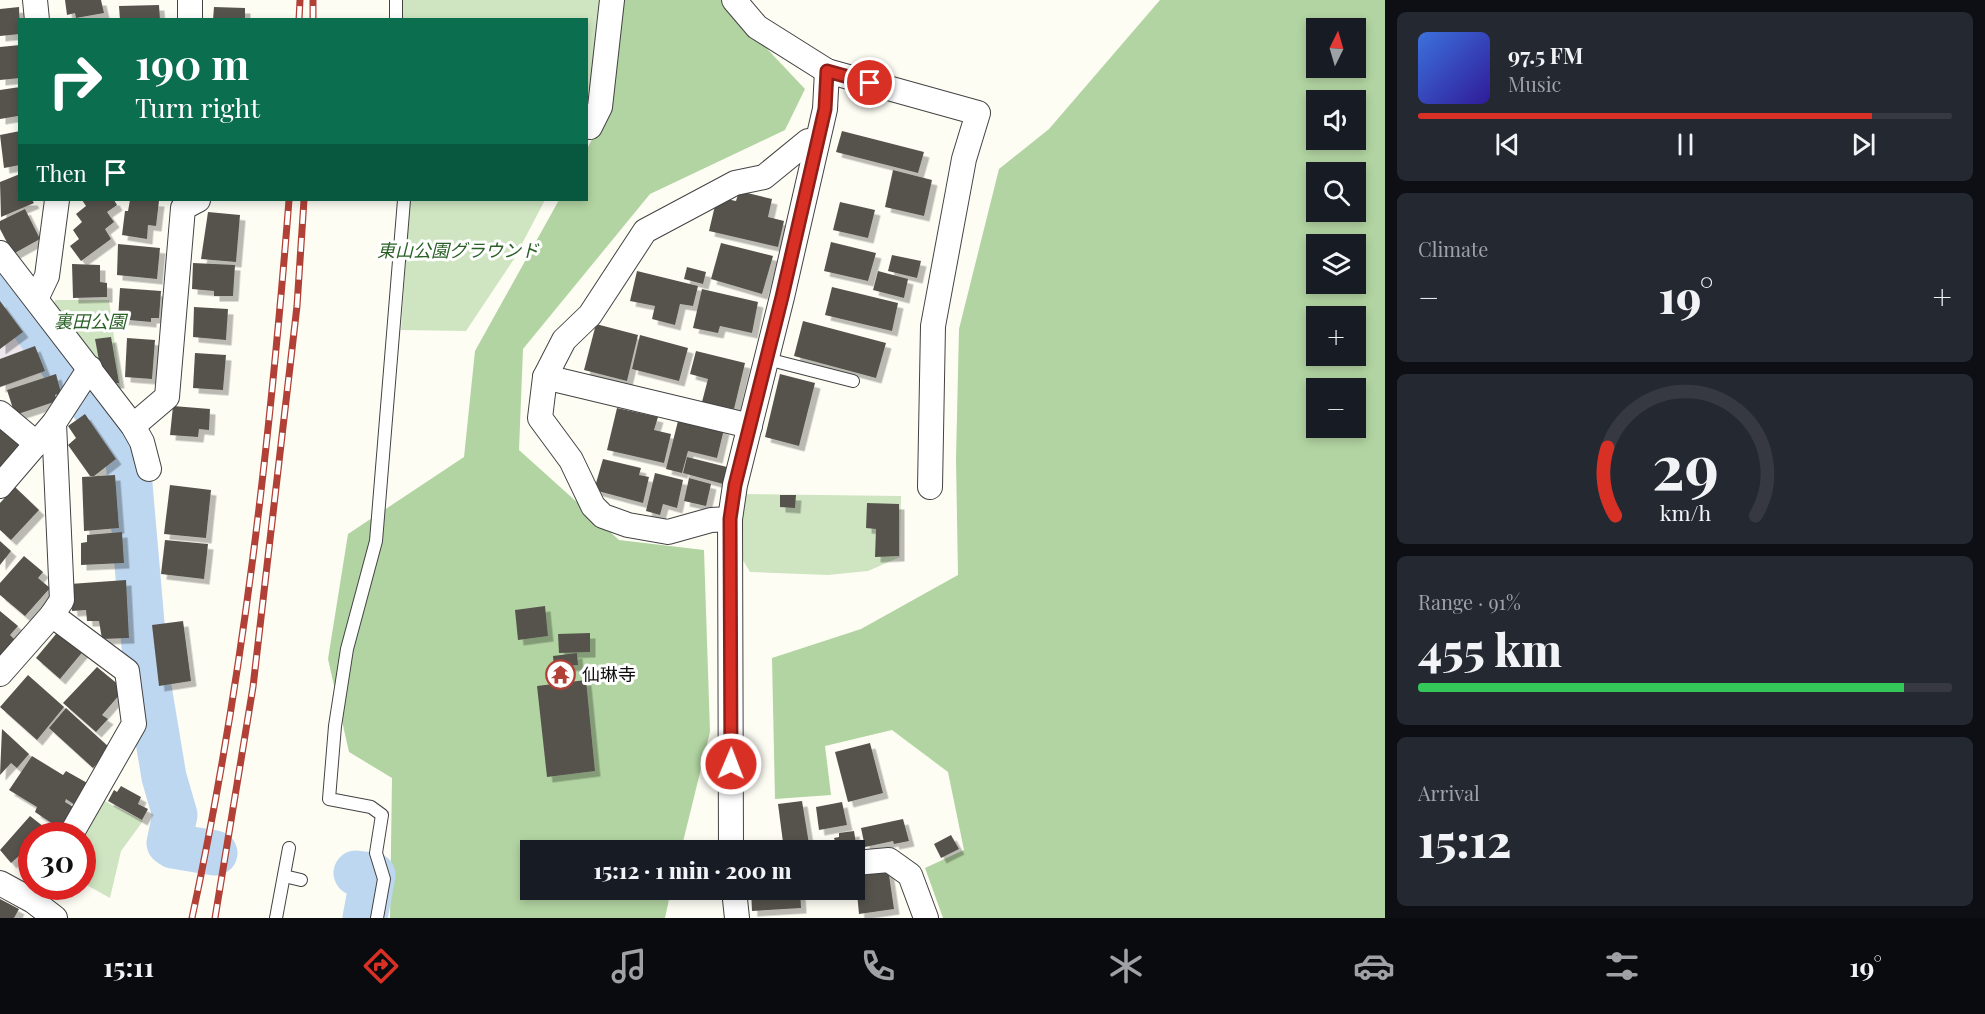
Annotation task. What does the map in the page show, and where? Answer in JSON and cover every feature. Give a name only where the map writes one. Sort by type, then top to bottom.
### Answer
[{"type":"street","points":[[35,0],[37,18]]},
{"type":"street","points":[[190,0],[190,18]]},
{"type":"street","points":[[590,127],[600,107],[612,0]]},
{"type":"street","points":[[734,0],[757,27],[827,71],[978,113],[964,159],[933,326],[930,487]]},
{"type":"street","points":[[731,840],[730,519],[825,109],[827,71]]},
{"type":"street","points":[[730,519],[711,520],[668,532],[628,525],[603,516],[593,506],[571,460],[540,418],[545,376],[564,340],[590,315],[645,231],[735,183],[764,177],[808,141],[817,142]]},
{"type":"street","points":[[36,299],[46,276],[57,201]]},
{"type":"street","points":[[133,426],[167,397],[183,208],[196,201]]},
{"type":"street","points":[[0,253],[36,299],[83,379],[133,426],[142,442],[149,470]]},
{"type":"street","points":[[545,376],[750,426]]},
{"type":"street","points":[[0,486],[54,423],[83,379]]},
{"type":"street","points":[[0,414],[37,444]]},
{"type":"street","points":[[0,674],[52,615],[62,600],[54,423]]},
{"type":"street","points":[[52,615],[127,671],[134,724],[78,822]]},
{"type":"street","points":[[865,862],[889,860],[910,875],[926,918]]},
{"type":"street","points":[[0,883],[18,888]]},
{"type":"street","points":[[42,900],[55,918]]},
{"type":"street","points":[[735,900],[737,918]]},
{"type":"lane","points":[[396,0],[396,18]]},
{"type":"lane","points":[[377,918],[384,879],[376,853],[382,815],[371,807],[329,799],[335,726],[347,649],[376,541],[404,201]]},
{"type":"lane","points":[[767,359],[854,381]]},
{"type":"lane","points":[[276,918],[289,848]]},
{"type":"lane","points":[[284,876],[301,880]]},
{"type":"shaded area","points":[[0,291],[58,367],[0,388]]},
{"type":"green space","points":[[402,0],[608,0],[588,116],[588,18],[401,18]]},
{"type":"green space","points":[[618,0],[721,0],[805,89],[785,130],[650,194],[523,349],[519,450],[619,540],[704,550],[710,732],[683,840],[520,840],[520,900],[669,900],[665,918],[390,918],[392,778],[349,752],[328,659],[348,534],[464,457],[475,351],[558,201],[588,201],[588,147],[608,108]]},
{"type":"green space","points":[[1160,0],[1385,0],[1385,918],[943,918],[925,868],[964,850],[948,772],[892,730],[825,746],[831,795],[775,799],[772,658],[861,629],[958,575],[956,459],[959,329],[999,169],[1049,129]]},
{"type":"green space","name":"東山公園グラウンド","points":[[410,201],[544,201],[514,259],[466,331],[401,330]]},
{"type":"green space","name":"裏田公園","points":[[55,300],[109,300],[122,397],[55,311]]},
{"type":"green space","points":[[744,494],[901,496],[900,557],[868,571],[828,575],[750,572],[738,552]]},
{"type":"green space","points":[[101,799],[143,821],[121,851],[110,898],[96,890],[96,822],[89,822]]},
{"type":"building","points":[[65,0],[101,0],[104,13],[76,18],[75,13],[67,15]]},
{"type":"building","points":[[159,5],[160,18],[120,18],[119,6]]},
{"type":"building","points":[[19,7],[18,34],[0,36],[0,9]]},
{"type":"building","points":[[214,7],[245,8],[245,18],[213,18]]},
{"type":"building","points":[[18,45],[18,78],[0,80],[0,47]]},
{"type":"building","points":[[18,87],[18,116],[0,119],[0,90]]},
{"type":"building","points":[[18,131],[18,165],[4,168],[0,135]]},
{"type":"building","points":[[842,131],[924,152],[918,173],[836,152]]},
{"type":"building","points":[[893,170],[932,180],[924,216],[885,207]]},
{"type":"building","points":[[18,175],[18,201],[33,201],[34,203],[1,217],[0,182]]},
{"type":"building","points":[[739,191],[772,199],[768,217],[784,221],[778,247],[709,231],[717,197],[736,201]]},
{"type":"building","points":[[83,201],[115,201],[117,205],[107,212],[114,222],[105,229],[111,239],[81,261],[70,246],[79,239],[73,230],[82,222],[76,214],[86,206]]},
{"type":"building","points":[[130,201],[159,201],[156,226],[148,225],[147,239],[122,235],[125,211],[128,211]]},
{"type":"building","points":[[840,202],[875,210],[868,238],[833,230]]},
{"type":"building","points":[[25,209],[40,239],[13,254],[0,229],[0,221]]},
{"type":"building","points":[[208,212],[240,215],[236,262],[201,259]]},
{"type":"building","points":[[831,242],[876,253],[868,281],[824,271]]},
{"type":"building","points":[[721,243],[773,256],[762,294],[711,279]]},
{"type":"building","points":[[118,244],[160,248],[157,279],[117,275]]},
{"type":"building","points":[[892,255],[921,261],[917,278],[888,271]]},
{"type":"building","points":[[193,263],[235,265],[233,296],[214,296],[214,291],[192,289]]},
{"type":"building","points":[[72,264],[100,265],[100,282],[107,283],[107,297],[73,298]]},
{"type":"building","points":[[687,267],[706,272],[703,284],[684,279]]},
{"type":"building","points":[[637,271],[698,286],[693,306],[680,304],[675,325],[652,319],[655,306],[630,301]]},
{"type":"building","points":[[878,271],[908,279],[904,298],[873,290]]},
{"type":"building","points":[[832,287],[898,303],[892,331],[825,315]]},
{"type":"building","points":[[120,288],[161,291],[159,318],[151,318],[151,322],[118,319]]},
{"type":"building","points":[[702,289],[758,302],[752,333],[720,326],[718,333],[693,328]]},
{"type":"building","points":[[0,301],[23,332],[0,349]]},
{"type":"building","points":[[194,307],[228,309],[226,340],[193,337]]},
{"type":"building","points":[[803,321],[886,343],[876,378],[794,356]]},
{"type":"building","points":[[596,324],[638,335],[627,381],[584,370]]},
{"type":"building","points":[[640,335],[688,348],[679,381],[632,369]]},
{"type":"building","points":[[111,337],[119,383],[114,383],[100,366],[95,339]]},
{"type":"building","points":[[127,338],[155,340],[152,379],[125,377]]},
{"type":"building","points":[[35,346],[45,371],[0,387],[0,359]]},
{"type":"building","points":[[696,351],[745,363],[734,409],[702,402],[708,379],[690,374]]},
{"type":"building","points":[[195,353],[226,355],[223,390],[193,388]]},
{"type":"building","points":[[56,374],[61,393],[55,395],[57,401],[15,415],[7,390]]},
{"type":"building","points":[[780,374],[815,383],[799,446],[765,437]]},
{"type":"building","points":[[173,406],[210,409],[209,430],[199,429],[198,437],[170,435]]},
{"type":"building","points":[[617,408],[658,417],[654,430],[671,434],[664,463],[607,450]]},
{"type":"building","points":[[85,414],[116,459],[94,476],[90,476],[68,445],[76,438],[68,426]]},
{"type":"building","points":[[679,417],[724,429],[717,458],[688,451],[682,473],[666,469]]},
{"type":"building","points":[[0,429],[20,446],[0,469]]},
{"type":"building","points":[[687,457],[727,467],[723,484],[683,473]]},
{"type":"building","points":[[603,459],[641,468],[639,475],[649,477],[643,503],[594,490]]},
{"type":"building","points":[[655,473],[683,480],[677,508],[663,504],[660,515],[646,511]]},
{"type":"building","points":[[115,475],[119,528],[84,531],[82,477]]},
{"type":"building","points":[[689,478],[711,484],[706,506],[684,501]]},
{"type":"building","points":[[170,485],[211,490],[206,538],[164,534]]},
{"type":"building","points":[[15,487],[39,510],[11,540],[0,530],[0,503]]},
{"type":"building","points":[[780,495],[796,495],[795,508],[780,507]]},
{"type":"building","points":[[867,503],[899,504],[899,556],[875,557],[876,529],[866,528]]},
{"type":"building","points":[[122,532],[124,563],[81,565],[81,543],[87,542],[87,535]]},
{"type":"building","points":[[165,540],[208,544],[204,579],[161,574]]},
{"type":"building","points":[[0,541],[11,551],[0,565]]},
{"type":"building","points":[[24,556],[43,572],[38,578],[50,588],[25,616],[0,595],[0,583]]},
{"type":"building","points":[[126,580],[129,638],[102,639],[99,621],[87,621],[86,610],[72,611],[70,584]]},
{"type":"building","points":[[545,606],[548,636],[518,640],[515,610]]},
{"type":"building","points":[[0,611],[18,626],[10,635],[15,640],[0,658]]},
{"type":"building","points":[[183,621],[191,681],[159,686],[152,625]]},
{"type":"building","points":[[61,628],[85,649],[60,679],[36,658]]},
{"type":"building","points":[[590,633],[590,652],[559,653],[558,634]]},
{"type":"building","points":[[577,653],[578,665],[554,667],[553,656]]},
{"type":"building","points":[[97,667],[120,686],[121,693],[102,715],[108,719],[96,732],[63,703]]},
{"type":"building","points":[[28,675],[64,707],[37,740],[0,707]]},
{"type":"building","points":[[586,680],[595,771],[547,777],[537,686]]},
{"type":"building","points":[[66,708],[110,748],[93,768],[49,728]]},
{"type":"building","points":[[2,729],[29,754],[17,768],[11,763],[0,775]]},
{"type":"building","points":[[870,743],[883,793],[848,802],[835,752]]},
{"type":"building","points":[[32,756],[63,775],[66,771],[89,784],[75,805],[66,799],[65,802],[75,808],[67,822],[50,822],[35,812],[37,807],[9,790]]},
{"type":"building","points":[[121,786],[141,797],[138,804],[148,809],[142,820],[108,801],[114,790],[117,792]]},
{"type":"building","points":[[802,801],[808,840],[783,840],[778,804]]},
{"type":"building","points":[[842,802],[847,825],[819,830],[816,807]]},
{"type":"building","points":[[30,816],[38,822],[25,822]]},
{"type":"building","points":[[903,819],[909,841],[894,844],[893,841],[865,847],[861,828]]},
{"type":"building","points":[[18,830],[18,857],[11,863],[0,850]]},
{"type":"building","points":[[854,831],[855,840],[835,840],[834,838],[839,837],[839,833]]},
{"type":"building","points":[[951,835],[959,849],[941,858],[934,844]]},
{"type":"building","points":[[888,868],[894,909],[859,914],[858,900],[865,900],[865,871]]},
{"type":"building","points":[[0,899],[19,909],[14,918],[0,918]]},
{"type":"building","points":[[751,900],[801,900],[801,908],[752,911]]},
{"type":"waterway","points":[[0,281],[121,443],[128,461],[146,669],[164,777],[175,815],[169,843],[173,846],[215,853]]},
{"type":"waterway","points":[[356,873],[373,875],[365,918]]},
{"type":"railway","points":[[299,18],[300,0]]},
{"type":"railway","points":[[313,0],[313,18]]},
{"type":"railway","points":[[192,918],[226,740],[240,650],[273,381],[289,201]]},
{"type":"railway","points":[[215,918],[253,687],[297,306],[304,201]]},
{"type":"place","name":"仙琳寺","points":[[561,675]]},
{"type":"route","points":[[731,764],[730,519],[735,485],[782,297],[825,109],[827,71],[870,83]]}]
